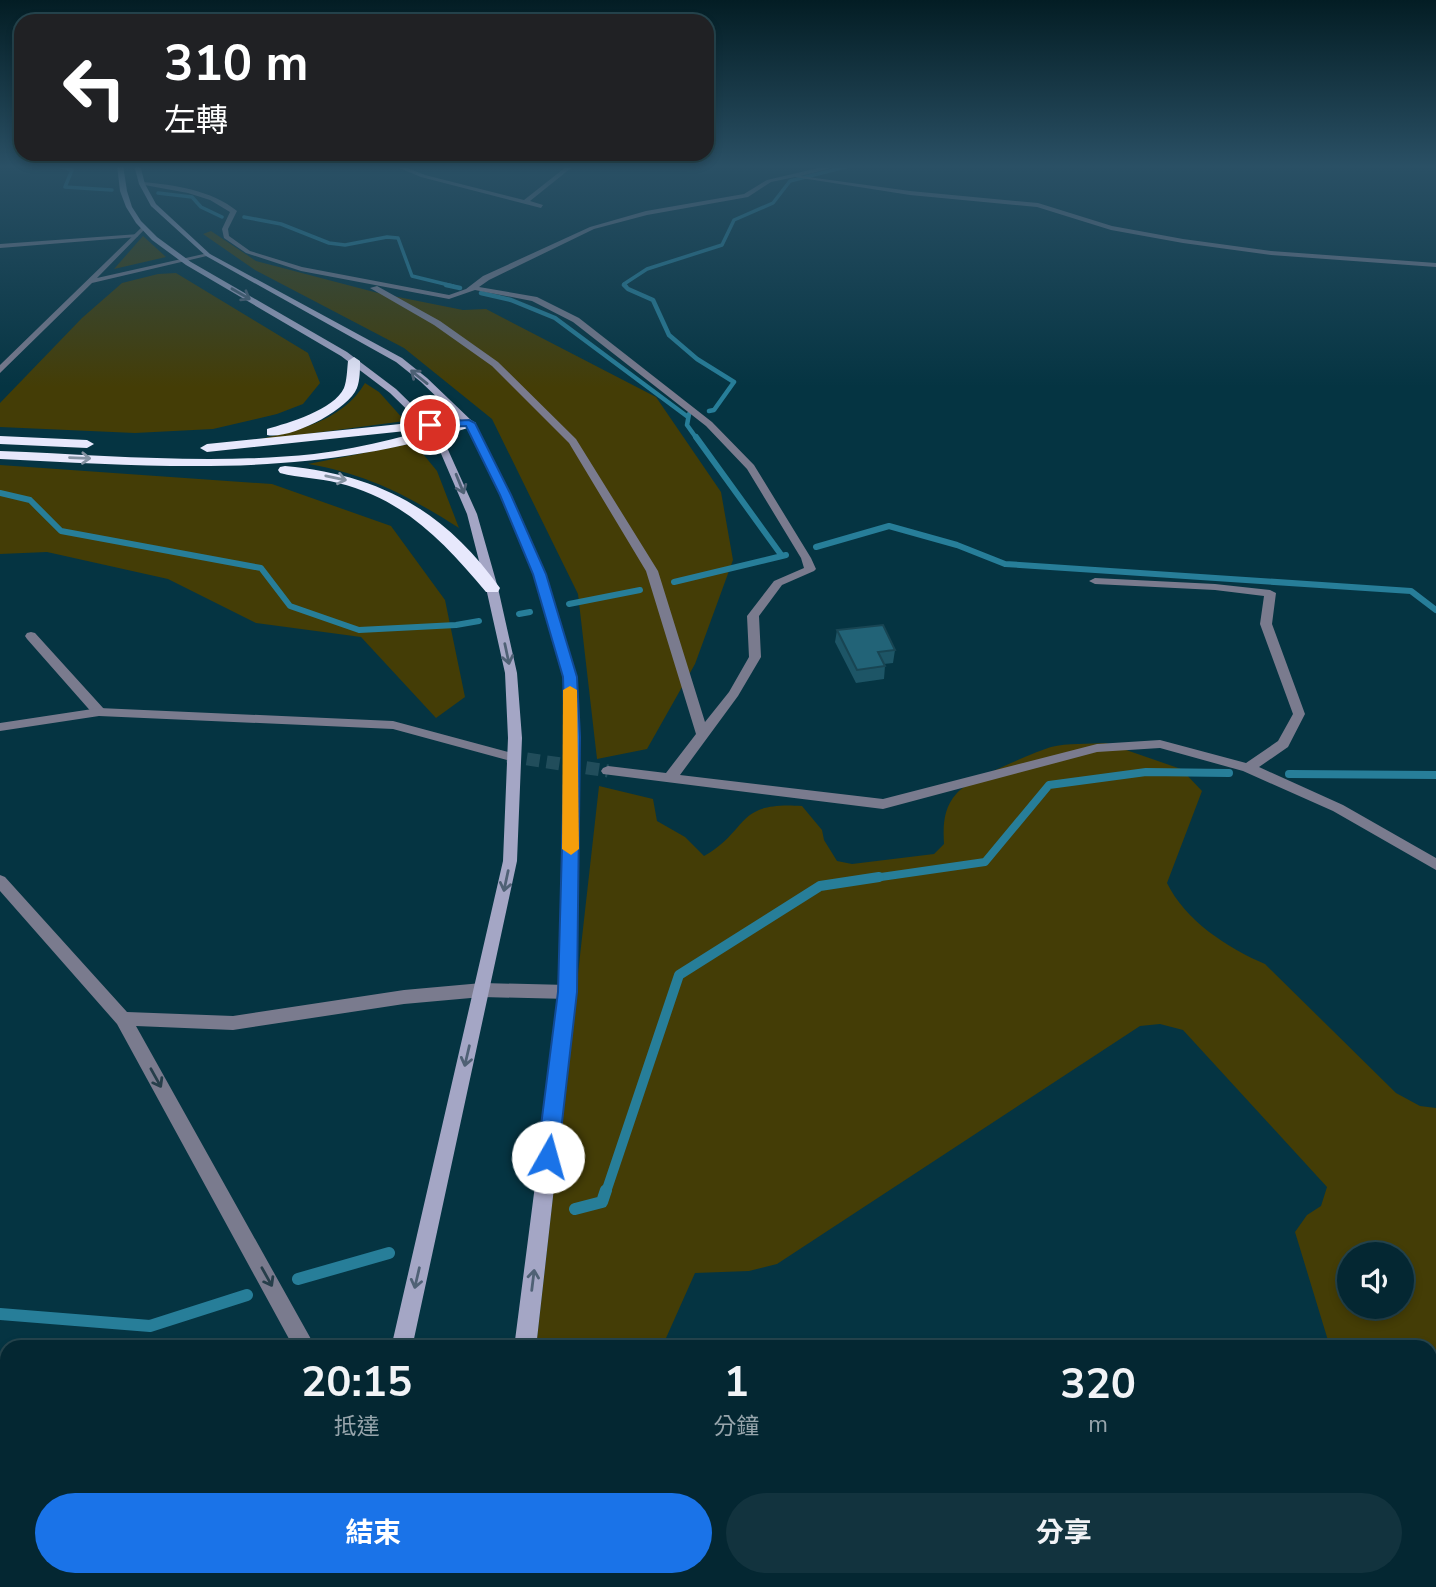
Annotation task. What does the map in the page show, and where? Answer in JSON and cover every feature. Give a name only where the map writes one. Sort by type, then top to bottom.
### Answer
[{"type":"highway","points":[[354,361],[350,389],[318,415],[297,425],[258,436],[192,447],[223,449],[393,427],[433,429]]},
{"type":"highway","points":[[6,455],[220,462],[292,460],[329,456],[433,429],[469,423]]},
{"type":"highway","points":[[0,440],[101,444]]},
{"type":"highway","points":[[220,462],[308,472],[352,481],[393,497],[423,516],[492,588]]},
{"type":"main road","points":[[156,239],[182,260],[354,361],[402,397],[433,429],[472,514],[492,588],[511,673],[515,738],[510,861],[403,1340]]},
{"type":"main road","points":[[189,239],[208,255],[399,360],[424,380],[469,423],[540,574],[570,677],[572,737],[568,992],[526,1340]]},
{"type":"street","points":[[0,246],[86,239]]},
{"type":"street","points":[[0,370],[133,239]]},
{"type":"street","points":[[229,239],[248,252],[301,269],[437,297],[458,295],[474,288],[486,278],[569,239]]},
{"type":"street","points":[[1172,239],[1271,253],[1436,265]]},
{"type":"street","points":[[92,281],[208,255]]},
{"type":"street","points":[[361,280],[437,323],[495,364],[573,441],[652,571],[703,735]]},
{"type":"street","points":[[474,288],[534,299],[576,320],[709,424],[751,467],[806,558],[810,569],[778,583],[753,616],[755,657],[734,693],[671,777]]},
{"type":"street","points":[[1095,580],[1270,593],[1266,624],[1298,714],[1283,744],[1248,768]]},
{"type":"street","points":[[32,636],[99,712]]},
{"type":"street","points":[[0,727],[99,712],[393,725],[507,756]]},
{"type":"street","points":[[608,771],[883,804],[1000,771],[1097,748],[1160,744],[1248,768],[1338,808],[1436,865]]},
{"type":"street","points":[[0,881],[123,1019],[302,1340]]},
{"type":"street","points":[[123,1019],[233,1023],[404,997],[482,989],[568,992]]},
{"type":"shaded area","points":[[140,239],[146,239],[166,257],[114,269]]},
{"type":"shaded area","points":[[210,239],[223,239],[256,261],[378,293],[463,310],[486,309],[656,397],[721,492],[733,560],[695,664],[647,749],[597,759],[578,594],[492,419],[404,348],[255,270]]},
{"type":"shaded area","points":[[176,273],[308,353],[320,383],[303,404],[277,414],[213,429],[135,433],[0,427],[0,403],[82,318],[122,283],[158,274]]},
{"type":"shaded area","points":[[365,383],[379,392],[405,421],[247,442],[297,430],[328,417],[355,397]]},
{"type":"shaded area","points":[[414,443],[437,471],[459,528],[423,506],[369,480],[308,464]]},
{"type":"shaded area","points":[[0,465],[272,484],[391,526],[445,600],[465,697],[436,718],[361,637],[256,623],[168,579],[47,552],[0,554]]},
{"type":"shaded area","points":[[1106,743],[1181,769],[1202,791],[1167,883],[1175,896],[1196,921],[1222,941],[1265,964],[1396,1093],[1420,1106],[1436,1108],[1436,1340],[1328,1340],[1295,1232],[1307,1215],[1321,1206],[1327,1187],[1183,1030],[1160,1024],[1140,1026],[777,1264],[749,1271],[695,1273],[665,1340],[537,1340],[599,786],[653,799],[657,821],[685,837],[704,856],[719,846],[753,813],[764,808],[802,806],[822,830],[824,840],[837,861],[852,864],[934,854],[944,844],[946,811],[957,793],[1001,767],[1051,747]]},
{"type":"building","points":[[883,625],[895,650],[878,652],[885,666],[857,670],[837,630]]},
{"type":"waterway","points":[[319,239],[345,245],[376,239]]},
{"type":"waterway","points":[[398,239],[412,276],[453,286]]},
{"type":"waterway","points":[[626,286],[624,284],[647,269],[722,245],[725,239]]},
{"type":"waterway","points":[[446,285],[460,288]]},
{"type":"waterway","points":[[624,285],[653,300],[669,335],[697,359],[734,382],[714,410],[709,411]]},
{"type":"waterway","points":[[481,293],[511,300],[555,318],[688,417]]},
{"type":"waterway","points":[[689,414],[687,425],[697,439]]},
{"type":"waterway","points":[[696,437],[782,556]]},
{"type":"waterway","points":[[0,493],[30,500],[61,531],[261,568],[290,606],[359,630],[456,625],[479,621]]},
{"type":"waterway","points":[[816,547],[889,526],[957,545],[1005,564],[1411,591],[1436,610]]},
{"type":"waterway","points":[[782,556],[786,555]]},
{"type":"waterway","points":[[674,582],[782,556]]},
{"type":"waterway","points":[[569,604],[640,590]]},
{"type":"waterway","points":[[519,614],[530,612]]},
{"type":"waterway","points":[[867,879],[985,862],[1049,785],[1146,772],[1229,773]]},
{"type":"waterway","points":[[1289,774],[1436,775]]},
{"type":"waterway","points":[[606,1192],[679,975],[820,886],[879,877]]},
{"type":"waterway","points":[[575,1209],[602,1202],[606,1190]]},
{"type":"waterway","points":[[298,1279],[389,1253]]},
{"type":"waterway","points":[[0,1314],[150,1326],[247,1295]]},
{"type":"tunnel","points":[[507,756],[608,771]]},
{"type":"slow traffic","points":[[570,690],[571,849]]},
{"type":"route","points":[[430,425],[469,423],[540,574],[570,677],[572,737],[568,992],[548,1157]]}]
